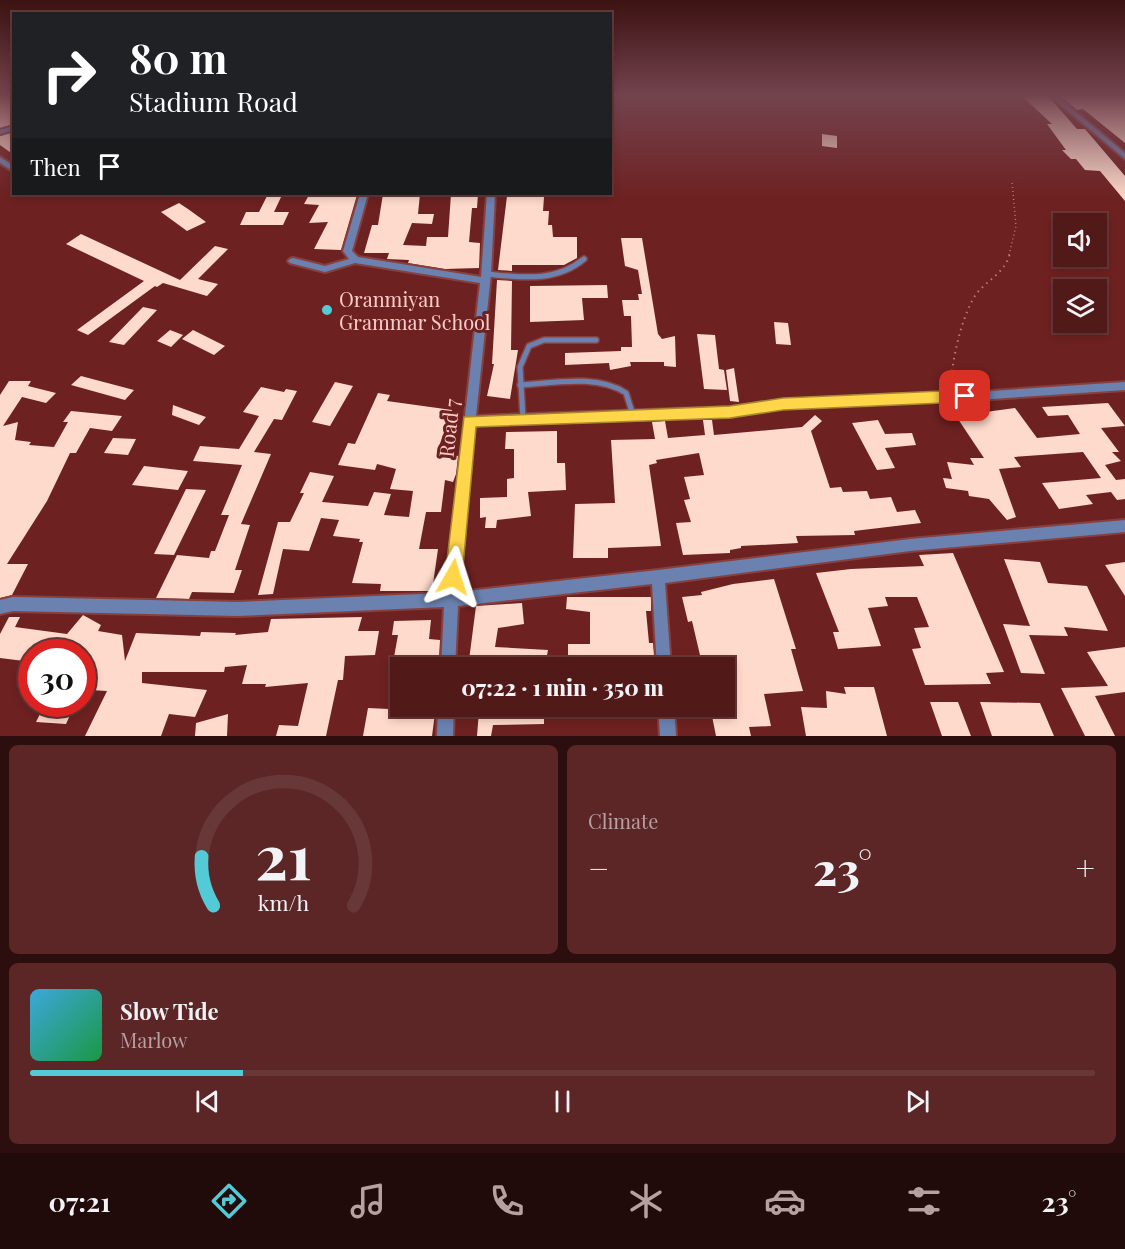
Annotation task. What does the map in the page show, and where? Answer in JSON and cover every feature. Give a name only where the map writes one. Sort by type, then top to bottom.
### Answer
[{"type":"street","points":[[1094,130],[1125,157]]},
{"type":"street","points":[[355,260],[347,252],[364,195]]},
{"type":"street","name":"Road 7","points":[[448,657],[451,600],[486,278],[491,195]]},
{"type":"street","points":[[293,261],[325,269],[355,260],[486,278]]},
{"type":"street","points":[[470,421],[730,412],[783,404],[947,398],[1125,386]]},
{"type":"street","points":[[0,607],[13,604],[238,609],[451,600],[910,545],[1125,526]]},
{"type":"street","points":[[658,577],[663,657]]},
{"type":"street","points":[[445,736],[446,717]]},
{"type":"street","points":[[667,717],[668,736]]},
{"type":"lane","points":[[486,278],[555,275],[573,268],[584,259]]},
{"type":"lane","points":[[523,419],[520,367],[524,352],[529,346],[544,340],[596,340]]},
{"type":"lane","points":[[520,385],[585,383],[614,386],[624,391],[630,400],[633,415]]},
{"type":"path","points":[[947,398],[959,332],[975,297],[1007,265],[1016,226],[1012,181]]},
{"type":"building","points":[[1052,130],[1086,130],[1125,176],[1125,201],[1100,171],[1085,170],[1076,159],[1071,159],[1062,150],[1066,150]]},
{"type":"building","points":[[1109,130],[1125,130],[1125,143]]},
{"type":"building","points":[[12,133],[12,154],[0,145],[0,136]]},
{"type":"building","points":[[822,134],[837,136],[837,148],[822,146]]},
{"type":"building","points":[[268,195],[282,195],[274,212],[289,212],[283,225],[240,225],[246,212],[259,212]]},
{"type":"building","points":[[309,195],[357,195],[341,250],[314,249],[328,222],[309,223],[319,205],[304,204]]},
{"type":"building","points":[[383,195],[420,195],[418,214],[434,214],[432,224],[412,223],[403,245],[426,246],[427,237],[448,237],[451,195],[478,195],[477,208],[472,208],[469,242],[480,243],[479,268],[445,269],[408,263],[409,260],[387,259],[389,253],[364,253],[372,225],[378,225]]},
{"type":"building","points":[[507,196],[544,197],[543,211],[549,211],[548,225],[552,225],[553,237],[577,237],[577,258],[564,265],[512,265],[512,271],[498,270]]},
{"type":"building","points":[[179,203],[206,222],[187,231],[161,212]]},
{"type":"building","points":[[81,234],[180,280],[215,246],[228,249],[198,279],[218,284],[207,296],[163,283],[155,286],[88,335],[77,330],[144,281],[66,244]]},
{"type":"building","points":[[621,238],[642,238],[658,334],[662,339],[675,336],[676,367],[664,366],[664,362],[630,362],[631,366],[610,370],[609,363],[565,365],[565,353],[621,351],[621,347],[632,347],[631,316],[624,316],[622,300],[639,300],[638,294],[642,294],[638,270],[625,266]]},
{"type":"building","points":[[497,280],[512,281],[511,350],[518,350],[510,399],[487,396],[494,364],[492,364]]},
{"type":"building","points":[[607,285],[608,298],[582,298],[584,320],[530,322],[530,286]]},
{"type":"building","points":[[143,307],[157,310],[124,345],[109,342]]},
{"type":"building","points":[[774,322],[788,323],[791,345],[776,344]]},
{"type":"building","points":[[170,330],[183,335],[171,347],[157,341]]},
{"type":"building","points":[[193,330],[225,346],[214,355],[182,339]]},
{"type":"building","points":[[697,334],[715,335],[719,369],[724,370],[727,390],[704,389]]},
{"type":"building","points":[[734,368],[739,402],[730,401],[726,370]]},
{"type":"building","points":[[81,376],[134,390],[125,400],[71,385]]},
{"type":"building","points":[[9,381],[31,381],[28,386],[56,393],[46,403],[22,397],[3,426],[18,422],[15,440],[31,442],[29,445],[54,447],[68,422],[63,422],[71,411],[122,416],[112,431],[90,428],[76,453],[70,453],[47,501],[7,564],[28,564],[12,595],[0,598],[0,395]]},
{"type":"building","points":[[335,382],[353,386],[330,426],[312,422]]},
{"type":"building","points":[[261,387],[284,392],[286,389],[297,391],[282,420],[274,419],[254,452],[271,454],[241,524],[250,525],[235,570],[242,570],[234,593],[192,592],[189,599],[156,598],[177,555],[209,558],[211,551],[215,551],[229,515],[221,515],[242,465],[193,461],[200,446],[239,449],[259,416],[243,412]]},
{"type":"building","points":[[378,393],[390,395],[387,401],[452,410],[437,452],[458,456],[456,474],[453,482],[445,480],[441,512],[426,512],[419,549],[438,549],[432,591],[380,591],[381,584],[352,583],[363,542],[359,542],[360,539],[333,536],[339,520],[321,518],[309,551],[283,549],[273,594],[258,595],[278,522],[290,522],[304,493],[300,493],[310,472],[334,476],[322,502],[368,506],[374,492],[391,494],[384,515],[409,517],[413,491],[390,489],[396,469],[377,464],[375,470],[338,465],[348,443],[355,444]]},
{"type":"building","points":[[1108,403],[1125,426],[1101,428],[1119,452],[1112,452],[1121,461],[1105,465],[1116,480],[1125,479],[1125,499],[1117,500],[1111,492],[1086,495],[1093,504],[1059,509],[1042,483],[1101,478],[1083,452],[1014,457],[1021,467],[999,469],[1016,517],[1007,520],[989,499],[969,496],[968,491],[946,488],[943,478],[952,479],[947,462],[974,465],[970,458],[984,458],[956,416],[1015,408],[1037,438],[1080,434],[1068,415],[1048,416],[1042,407]]},
{"type":"building","points":[[173,405],[206,417],[199,425],[172,415]]},
{"type":"building","points":[[815,415],[822,421],[811,431],[830,488],[841,487],[843,492],[867,491],[870,499],[891,497],[897,512],[915,510],[921,523],[854,531],[855,535],[796,536],[798,543],[741,546],[741,548],[730,550],[730,553],[683,555],[676,523],[691,522],[684,500],[690,499],[684,477],[704,475],[699,453],[656,460],[657,463],[649,465],[661,546],[608,548],[608,558],[573,558],[575,504],[615,503],[611,440],[655,439],[652,422],[665,421],[668,438],[705,435],[703,420],[712,420],[714,435],[802,427]]},
{"type":"building","points":[[878,420],[885,434],[912,433],[916,445],[885,448],[895,468],[877,470],[852,423]]},
{"type":"building","points":[[557,431],[557,463],[565,463],[566,490],[528,492],[531,516],[497,520],[496,528],[485,528],[486,517],[480,518],[480,498],[507,497],[507,479],[514,478],[514,449],[505,449],[506,432]]},
{"type":"building","points":[[113,438],[136,439],[128,455],[104,453]]},
{"type":"building","points":[[144,466],[188,471],[178,490],[132,485]]},
{"type":"building","points":[[186,489],[206,490],[174,555],[154,554]]},
{"type":"building","points":[[953,553],[1004,672],[986,673],[991,684],[925,685],[912,649],[921,648],[914,628],[929,627],[917,597],[885,597],[888,606],[868,608],[881,646],[838,649],[833,632],[839,632],[816,573],[924,566],[919,555]]},
{"type":"building","points":[[1004,559],[1040,562],[1048,583],[1087,586],[1108,631],[1064,627],[1068,636],[1029,635],[1045,674],[1021,673],[1003,624],[1030,626]]},
{"type":"building","points":[[1125,562],[1125,596],[1105,565]]},
{"type":"building","points":[[774,579],[796,649],[791,649],[803,691],[764,694],[771,726],[749,727],[751,736],[716,736],[712,717],[735,717],[735,657],[700,657],[692,621],[688,622],[682,597],[702,595],[701,592],[733,584]]},
{"type":"building","points":[[567,597],[651,597],[651,611],[646,611],[649,643],[653,643],[654,657],[568,657],[568,644],[590,644],[590,612],[566,609]]},
{"type":"building","points":[[522,603],[524,624],[498,628],[495,647],[548,650],[547,657],[469,657],[476,606]]},
{"type":"building","points":[[83,615],[101,625],[98,631],[122,635],[125,661],[136,633],[200,636],[201,632],[236,633],[235,635],[268,632],[271,619],[362,617],[358,631],[379,631],[375,655],[345,656],[343,680],[338,680],[326,736],[276,736],[279,725],[298,726],[308,683],[265,687],[266,684],[242,684],[247,665],[225,667],[224,672],[142,672],[142,683],[207,690],[195,717],[169,714],[161,736],[85,736],[107,691],[96,690],[96,639],[18,639],[18,660],[0,658],[0,634],[9,617],[20,617],[15,627],[67,634]]},
{"type":"building","points":[[431,620],[429,639],[440,640],[439,657],[394,657],[398,635],[392,635],[394,621]]},
{"type":"building","points":[[1125,647],[1125,692],[1095,696],[1115,736],[1085,736],[1061,688],[1108,686],[1087,652]]},
{"type":"building","points":[[844,687],[874,687],[887,736],[806,736],[801,707],[827,708],[826,691],[846,694]]},
{"type":"building","points":[[390,700],[390,717],[435,717],[432,736],[363,736],[368,708],[389,709]]},
{"type":"building","points":[[930,702],[958,702],[971,736],[942,736]]},
{"type":"building","points":[[980,702],[1040,703],[1054,736],[992,736]]},
{"type":"building","points":[[228,714],[227,736],[195,736],[196,723]]},
{"type":"building","points":[[38,717],[69,717],[66,724],[36,722]]},
{"type":"building","points":[[479,717],[544,717],[544,724],[493,725],[491,736],[477,736]]},
{"type":"place","name":"Oranmiyan Grammar School","points":[[327,310]]},
{"type":"route","points":[[453,577],[470,421],[730,412],[783,404],[965,396]]}]
